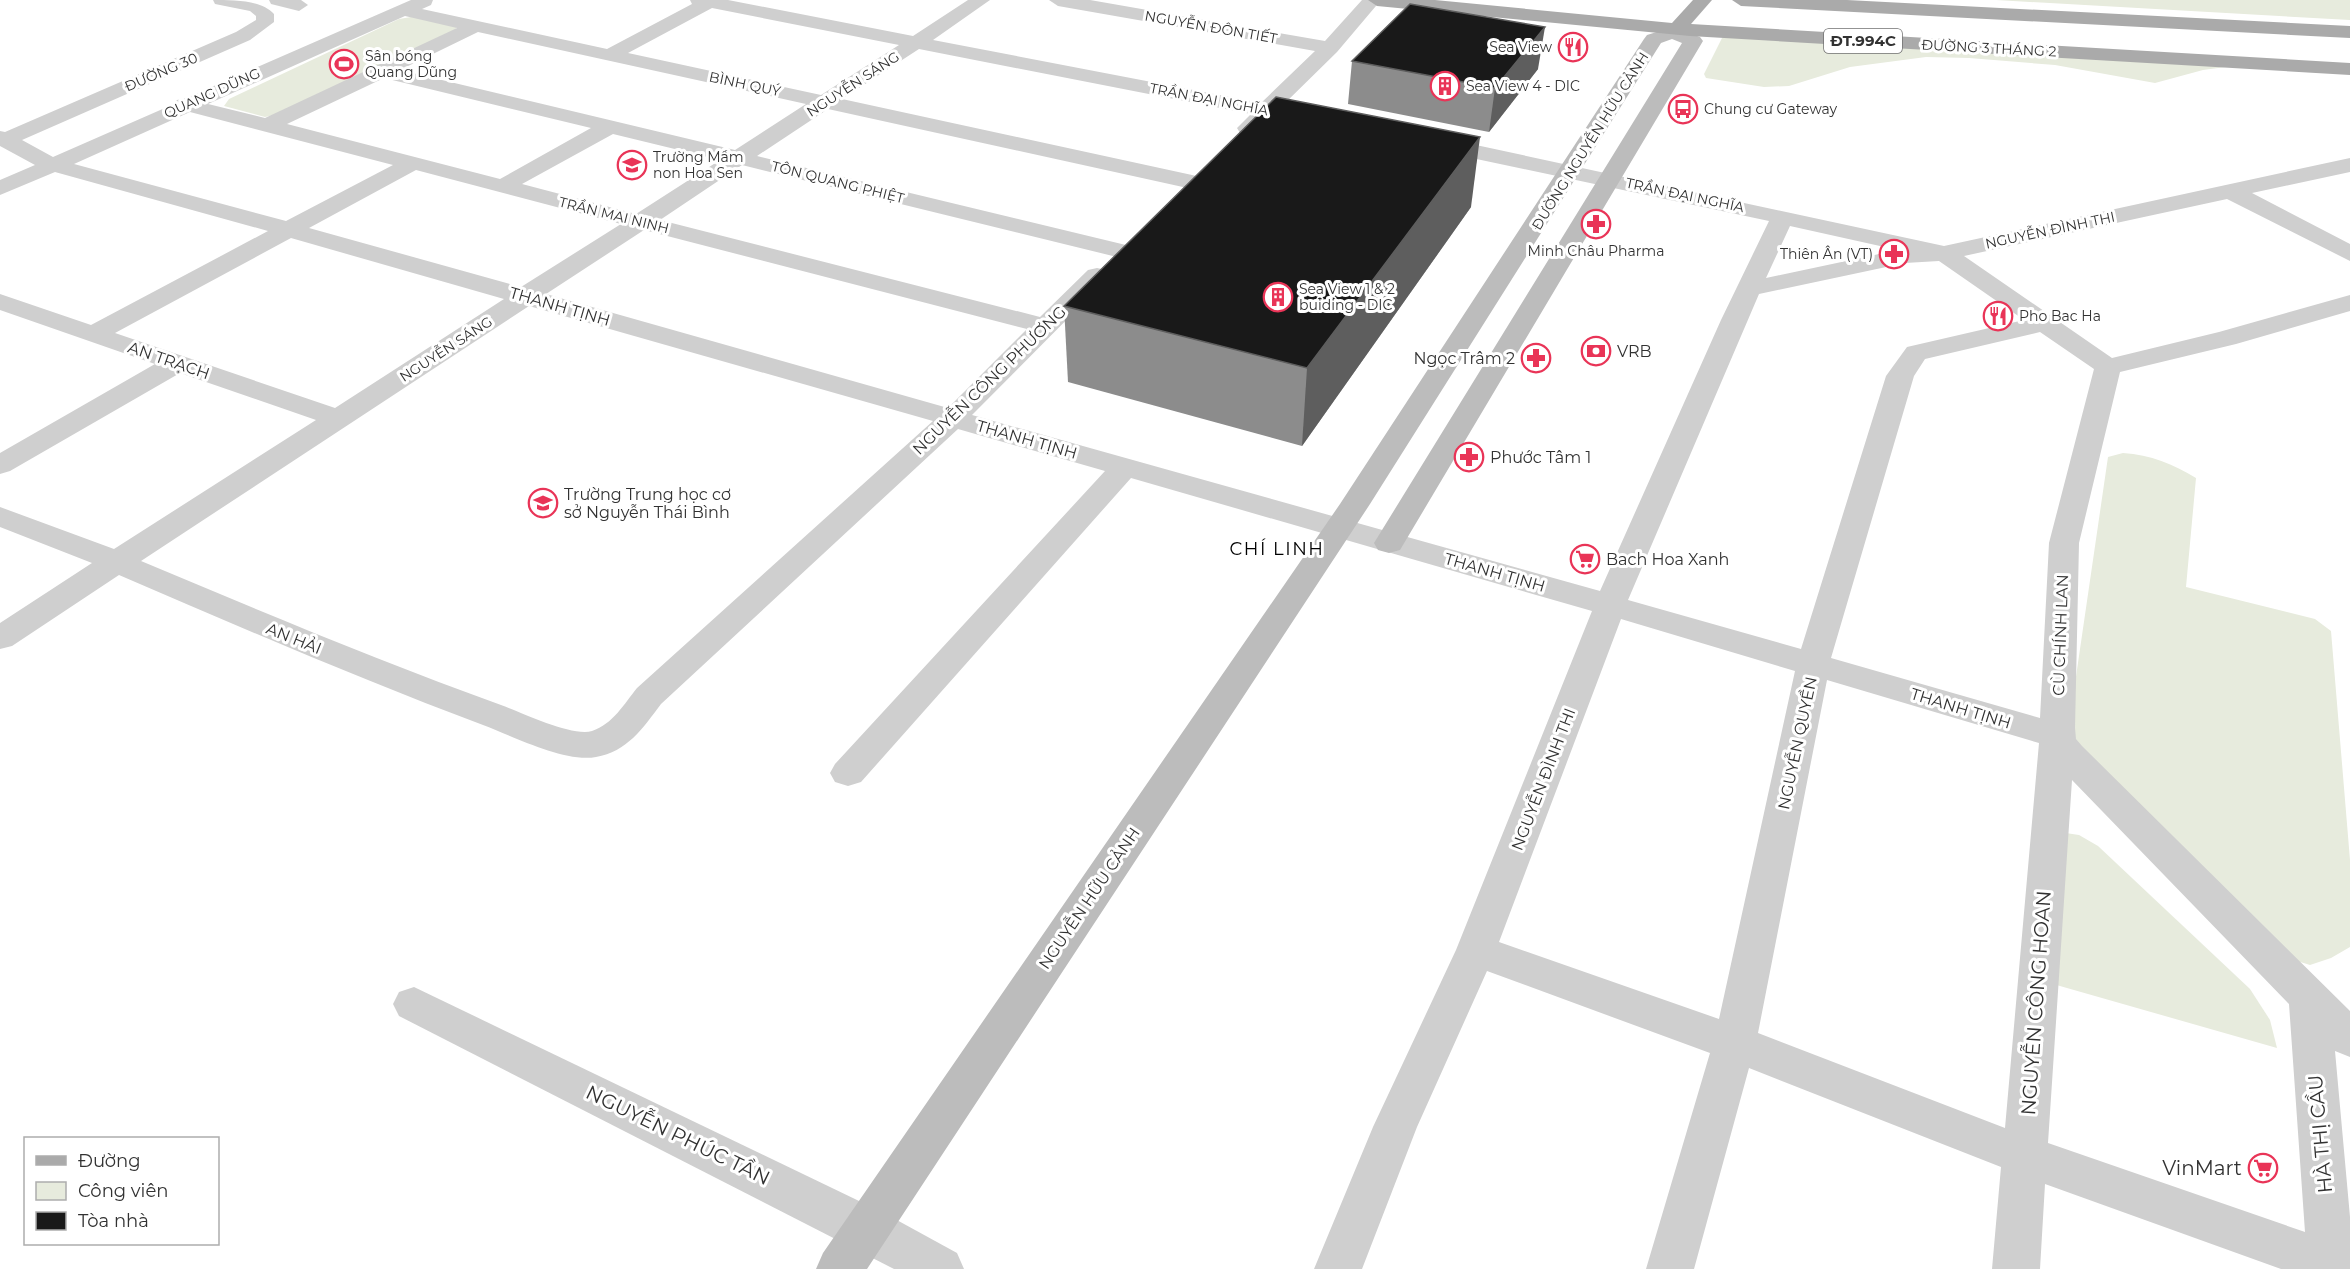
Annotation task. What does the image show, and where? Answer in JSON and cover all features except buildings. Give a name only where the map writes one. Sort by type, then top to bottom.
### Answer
[{"type":"main road","name":"ĐƯỜNG 3 THÁNG 2","points":[[1377,0],[2350,59]]},
{"type":"main road","name":"ĐƯỜNG 3 THÁNG 2","points":[[1492,0],[1686,19],[2350,69]]},
{"type":"main road","name":"ĐT.994C","points":[[1741,0],[2350,32]]},
{"type":"main road","name":"ĐƯỜNG 3 THÁNG 2","points":[[1599,2],[1686,19],[2350,48]]},
{"type":"main road","name":"ĐƯỜNG NGUYỄN HỮU CẢNH","points":[[1339,528],[1573,171],[1654,39],[1686,19]]},
{"type":"main road","points":[[1389,543],[1693,42],[1686,19]]},
{"type":"main road","name":"NGUYỄN HỮU CẢNH","points":[[840,1269],[1339,528]]},
{"type":"street","name":"ĐƯỜNG 30","points":[[3,138],[243,36],[265,22],[265,14],[256,7],[222,0]]},
{"type":"street","points":[[278,0],[299,5]]},
{"type":"street","name":"QUANG DŨNG","points":[[0,188],[184,104],[425,0]]},
{"type":"street","name":"NGUYỄN SÁNG","points":[[0,638],[981,0]]},
{"type":"street","name":"NGUYỄN ĐÔN TIẾT","points":[[1058,0],[1330,48]]},
{"type":"street","points":[[1234,142],[1330,48],[1372,0]]},
{"type":"street","points":[[610,55],[704,1]]},
{"type":"street","name":"TRẦN ĐẠI NGHĨA","points":[[704,1],[1302,117]]},
{"type":"street","name":"BÌNH QUÝ","points":[[403,10],[825,102],[1200,174],[1168,205]]},
{"type":"street","points":[[268,125],[476,26]]},
{"type":"street","points":[[243,36],[306,52]]},
{"type":"street","name":"TÔN QUANG PHIỆT","points":[[381,71],[738,158],[1129,243]]},
{"type":"street","name":"TRẦN MAI NINH","points":[[184,104],[1045,326]]},
{"type":"street","points":[[503,186],[609,127]]},
{"type":"street","name":"THANH TỊNH","points":[[3,138],[50,165],[291,230],[953,418],[1813,663],[2057,736]]},
{"type":"street","name":"TRẦN ĐẠI NGHĨA","points":[[1408,138],[1573,171],[1944,253],[2108,368]]},
{"type":"street","points":[[93,334],[291,230],[412,163]]},
{"type":"street","name":"NGUYỄN ĐÌNH THI","points":[[1749,289],[1905,256],[1944,253],[2350,165]]},
{"type":"street","points":[[2229,191],[2350,254]]},
{"type":"street","name":"NGUYỄN ĐÌNH THI","points":[[1338,1269],[1395,1126],[1476,950],[1610,605],[1749,289],[1784,217]]},
{"type":"street","name":"NGUYỄN CÔNG PHƯƠNG","points":[[594,746],[622,731],[650,696],[953,418],[1129,243]]},
{"type":"street","name":"AN TRẠCH","points":[[0,302],[338,418]]},
{"type":"street","points":[[2108,368],[2227,338],[2350,303]]},
{"type":"street","name":"NGUYỄN QUYỀN","points":[[1670,1269],[1734,1043],[1813,663],[1900,376],[1916,353],[2044,323]]},
{"type":"street","points":[[0,465],[177,363]]},
{"type":"street","name":"CÙ CHÍNH LAN","points":[[2057,736],[2064,543],[2108,368]]},
{"type":"street","points":[[848,773],[1125,467]]},
{"type":"street","name":"AN HẢI","points":[[0,516],[117,562],[288,636],[435,694],[563,741],[594,746]]},
{"type":"street","points":[[2057,736],[2069,755],[2350,1039]]},
{"type":"street","name":"NGUYỄN CÔNG HOAN","points":[[2016,1269],[2057,736]]},
{"type":"street","points":[[1476,950],[1734,1043],[2025,1156],[2330,1267]]},
{"type":"street","name":"HÀ THỊ CẦU","points":[[2308,999],[2330,1267]]},
{"type":"street","name":"NGUYỄN PHÚC TẦN","points":[[414,1004],[867,1229],[940,1269]]},
{"type":"green space","points":[[1996,0],[2350,0],[2350,20]]},
{"type":"green space","points":[[417,16],[457,25],[455,31],[284,113],[265,117],[224,106],[229,99],[399,19]]},
{"type":"green space","points":[[1723,36],[2256,63],[2203,70],[2155,83],[2055,65],[1926,57],[1850,67],[1789,86],[1764,87],[1706,78],[1704,74]]},
{"type":"green space","points":[[2123,453],[2161,461],[2196,478],[2186,587],[2315,619],[2331,631],[2350,860],[2350,947],[2331,958],[2310,965],[2294,960],[2097,778],[2072,732],[2072,704],[2108,457]]},
{"type":"green space","points":[[2059,832],[2079,835],[2098,846],[2250,989],[2270,1020],[2277,1048],[2039,980]]},
{"type":"place","name":"Sea View","points":[[1573,47]]},
{"type":"place","name":"Sân bóng Quang Dũng","points":[[344,64]]},
{"type":"place","name":"Sea View 4 - DIC","points":[[1445,86]]},
{"type":"place","name":"Chung cư Gateway","points":[[1683,109]]},
{"type":"place","name":"Trường Mầm non Hoa Sen","points":[[632,165]]},
{"type":"place","name":"Minh Châu Pharma","points":[[1596,224]]},
{"type":"place","name":"Thiên Ân (VT)","points":[[1894,254]]},
{"type":"place","name":"Sea View 1 & 2 buiding - DIC","points":[[1278,297]]},
{"type":"place","name":"Pho Bac Ha","points":[[1998,316]]},
{"type":"place","name":"VRB","points":[[1596,351]]},
{"type":"place","name":"Ngọc Trâm 2","points":[[1536,358]]},
{"type":"place","name":"Phước Tâm 1","points":[[1469,457]]},
{"type":"place","name":"Trường Trung học cơ sở Nguyễn Thái Bình","points":[[543,503]]},
{"type":"place","name":"Bach Hoa Xanh","points":[[1585,559]]},
{"type":"place","name":"VinMart","points":[[2263,1168]]},
{"type":"district","name":"CHÍ LINH","points":[[1277,549]]}]
